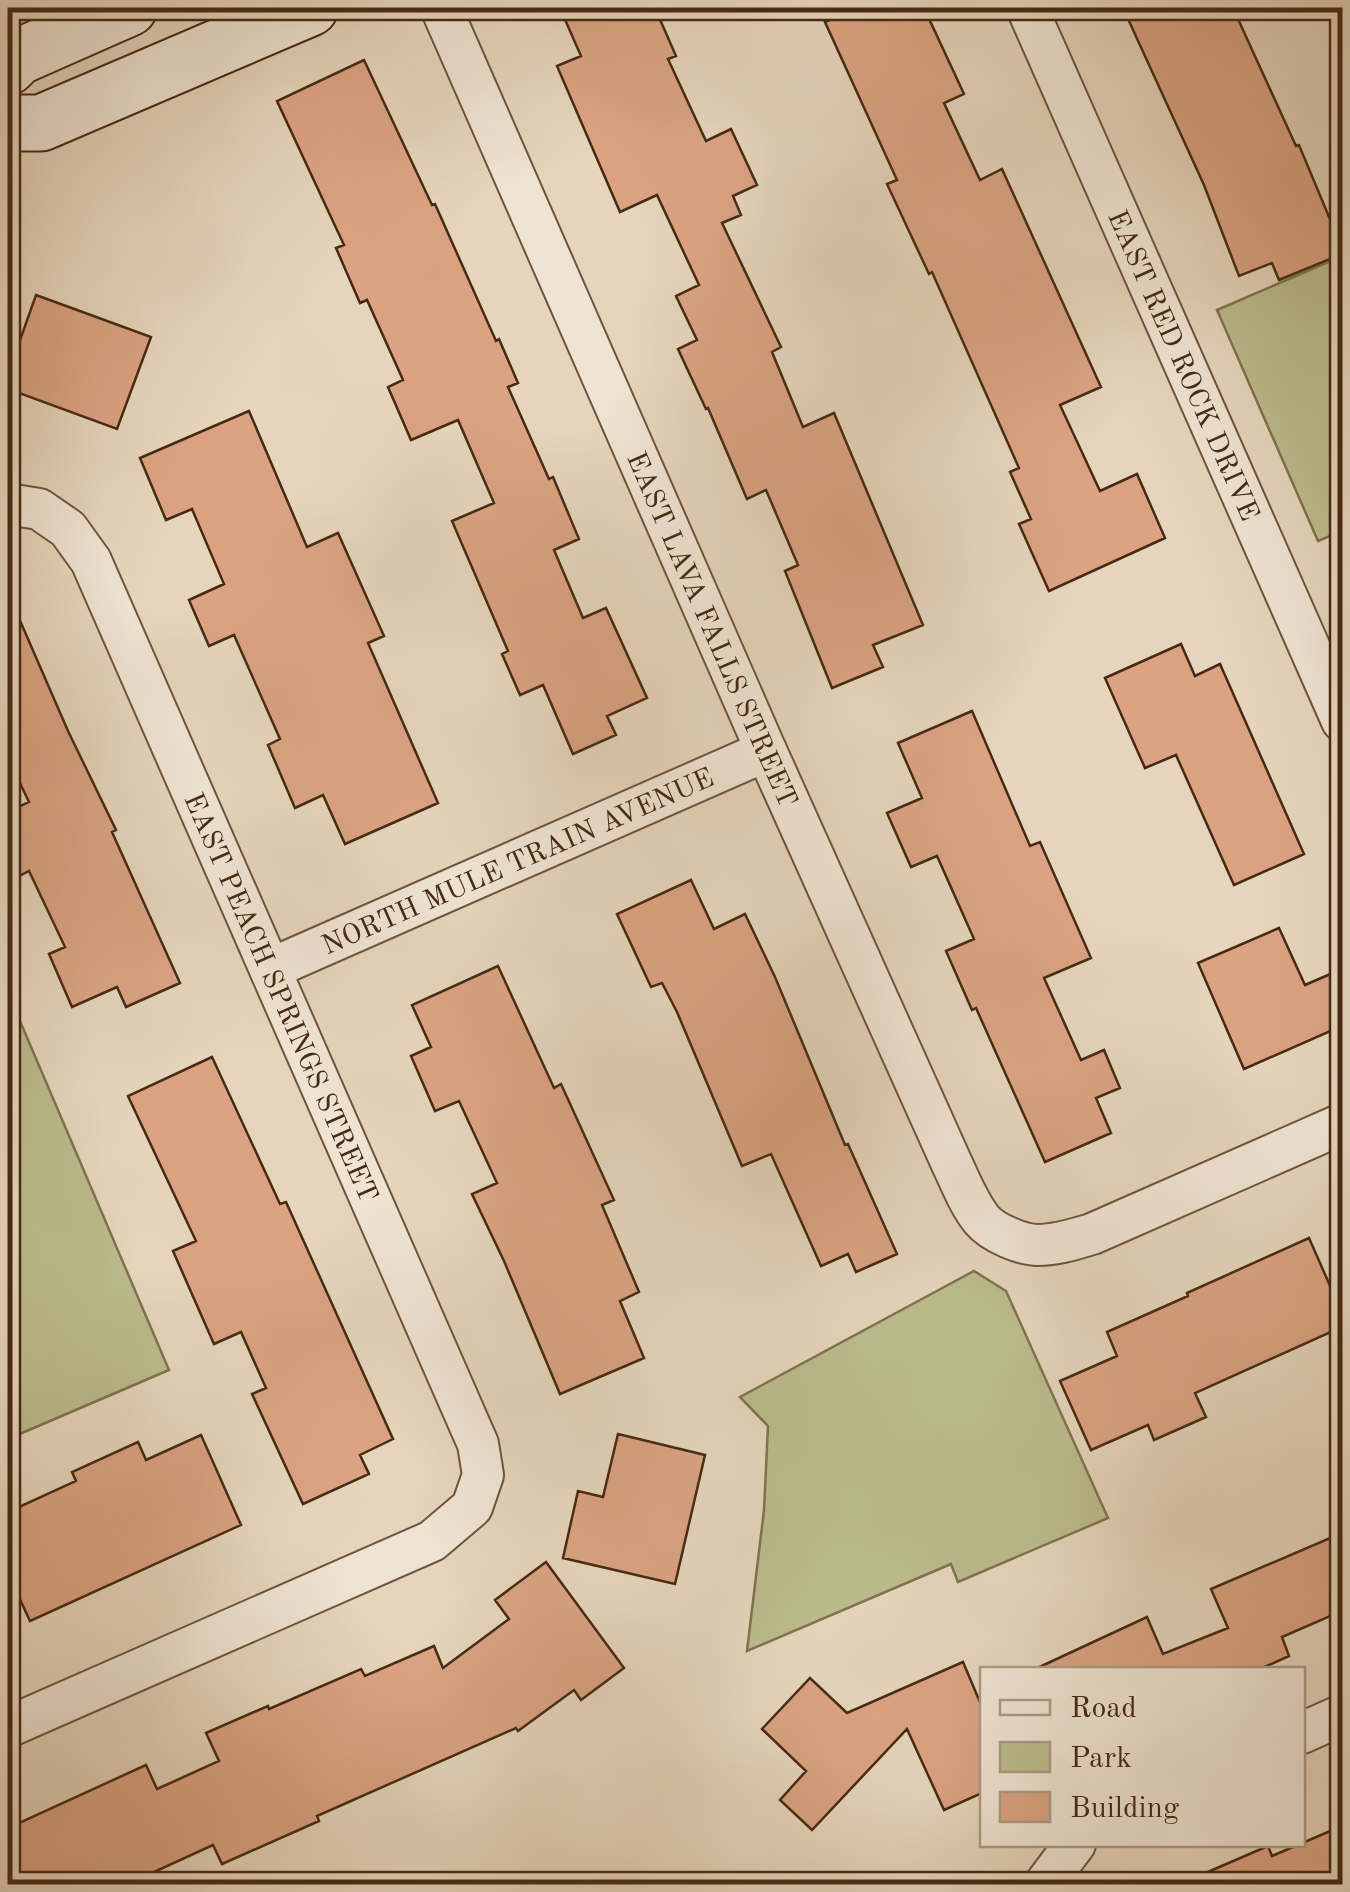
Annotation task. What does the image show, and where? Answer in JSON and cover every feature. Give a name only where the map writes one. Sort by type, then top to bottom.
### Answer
[{"type":"street","points":[[8,66],[130,8]]},
{"type":"street","points":[[8,123],[41,124],[310,8]]},
{"type":"street","name":"EAST LAVA FALLS STREET","points":[[440,8],[766,751],[970,1201],[985,1224],[1004,1236],[1035,1246],[1065,1242],[1092,1234],[1342,1124]]},
{"type":"street","name":"EAST RED ROCK DRIVE","points":[[1027,8],[1342,720]]},
{"type":"street","name":"EAST PEACH SPRINGS STREET","points":[[8,1728],[432,1542],[472,1507],[483,1476],[478,1444],[92,560],[68,529],[23,506]]},
{"type":"street","name":"NORTH MULE TRAIN AVENUE","points":[[270,969],[766,751]]},
{"type":"street","points":[[1305,1732],[1342,1715]]},
{"type":"street","points":[[1045,1884],[1074,1847]]},
{"type":"green space","points":[[1342,256],[1342,531],[1318,541],[1217,310]]},
{"type":"green space","points":[[8,993],[169,1370],[8,1439]]},
{"type":"green space","points":[[974,1271],[1006,1291],[1108,1518],[958,1582],[951,1564],[747,1651],[764,1510],[768,1426],[740,1397]]},
{"type":"building","points":[[560,8],[655,8],[676,56],[668,59],[706,141],[731,129],[757,185],[733,196],[741,215],[722,223],[781,347],[772,352],[803,427],[834,413],[923,625],[873,645],[883,667],[832,688],[785,571],[798,565],[766,490],[747,499],[678,349],[697,340],[676,296],[699,285],[657,195],[620,212],[557,66],[581,56]]},
{"type":"building","points":[[856,8],[924,8],[964,94],[944,103],[980,180],[1002,169],[1101,387],[1060,405],[1100,491],[1137,474],[1165,538],[1049,591],[1019,524],[1031,519],[1010,472],[1019,468],[932,272],[929,274],[887,184],[897,180],[825,22]]},
{"type":"building","points":[[1123,8],[1233,8],[1296,146],[1299,145],[1342,254],[1279,280],[1272,263],[1239,276],[1204,185]]},
{"type":"building","points":[[364,60],[518,383],[508,387],[579,539],[554,550],[583,618],[606,608],[647,698],[607,716],[616,735],[573,754],[543,685],[520,695],[502,654],[508,651],[452,521],[494,503],[458,420],[411,440],[388,387],[403,380],[367,300],[360,303],[336,248],[344,245],[277,101]]},
{"type":"building","points":[[36,295],[151,337],[117,429],[8,389],[8,374]]},
{"type":"building","points":[[249,411],[307,547],[338,533],[384,636],[368,643],[438,803],[345,844],[323,795],[295,808],[268,745],[280,739],[234,635],[209,646],[189,600],[224,584],[192,509],[166,520],[140,458]]},
{"type":"building","points":[[8,593],[116,830],[112,832],[180,983],[126,1007],[117,987],[72,1007],[49,954],[65,947],[29,871],[8,882],[8,812],[29,802],[8,758]]},
{"type":"building","points":[[1181,644],[1195,676],[1220,664],[1304,854],[1234,885],[1176,755],[1145,768],[1105,678]]},
{"type":"building","points":[[972,711],[1030,846],[1040,842],[1091,958],[1044,978],[1081,1060],[1104,1050],[1120,1088],[1096,1098],[1111,1133],[1045,1162],[946,951],[974,939],[937,856],[911,867],[887,813],[922,798],[898,743]]},
{"type":"building","points":[[691,880],[714,929],[745,914],[897,1254],[856,1272],[848,1254],[821,1266],[771,1154],[742,1166],[677,1012],[662,983],[651,987],[617,914]]},
{"type":"building","points":[[1279,928],[1305,985],[1342,969],[1342,1026],[1244,1069],[1198,963]]},
{"type":"building","points":[[498,966],[554,1088],[561,1084],[614,1200],[602,1205],[639,1292],[620,1301],[644,1358],[560,1394],[472,1194],[497,1183],[459,1101],[435,1111],[411,1056],[431,1047],[412,1005]]},
{"type":"building","points":[[212,1057],[280,1204],[286,1202],[393,1439],[360,1455],[369,1474],[303,1504],[252,1394],[266,1388],[241,1332],[214,1344],[173,1251],[196,1241],[128,1096]]},
{"type":"building","points":[[1309,1238],[1342,1313],[1342,1327],[1195,1393],[1206,1417],[1154,1440],[1148,1425],[1091,1450],[1060,1381],[1117,1356],[1107,1332]]},
{"type":"building","points":[[618,1434],[705,1455],[675,1584],[563,1558],[578,1491],[603,1497]]},
{"type":"building","points":[[201,1435],[241,1525],[30,1621],[18,1595],[8,1600],[8,1512],[76,1481],[72,1472],[138,1442],[146,1460]]},
{"type":"building","points":[[1342,1533],[1342,1611],[1282,1637],[1289,1656],[1265,1667],[1039,1667],[1147,1617],[1163,1654],[1228,1628],[1211,1589]]},
{"type":"building","points":[[546,1562],[624,1668],[581,1700],[574,1690],[518,1731],[516,1728],[317,1816],[319,1821],[222,1864],[213,1845],[128,1884],[8,1884],[8,1828],[146,1765],[157,1789],[219,1761],[206,1733],[361,1669],[365,1676],[434,1646],[443,1668],[509,1619],[495,1600]]},
{"type":"building","points":[[963,1662],[980,1702],[980,1794],[944,1810],[907,1729],[812,1830],[780,1800],[806,1771],[762,1729],[810,1678],[847,1713]]},
{"type":"building","points":[[1342,1826],[1342,1884],[1180,1884],[1266,1847],[1272,1856],[1293,1847],[1305,1847],[1305,1842]]}]
